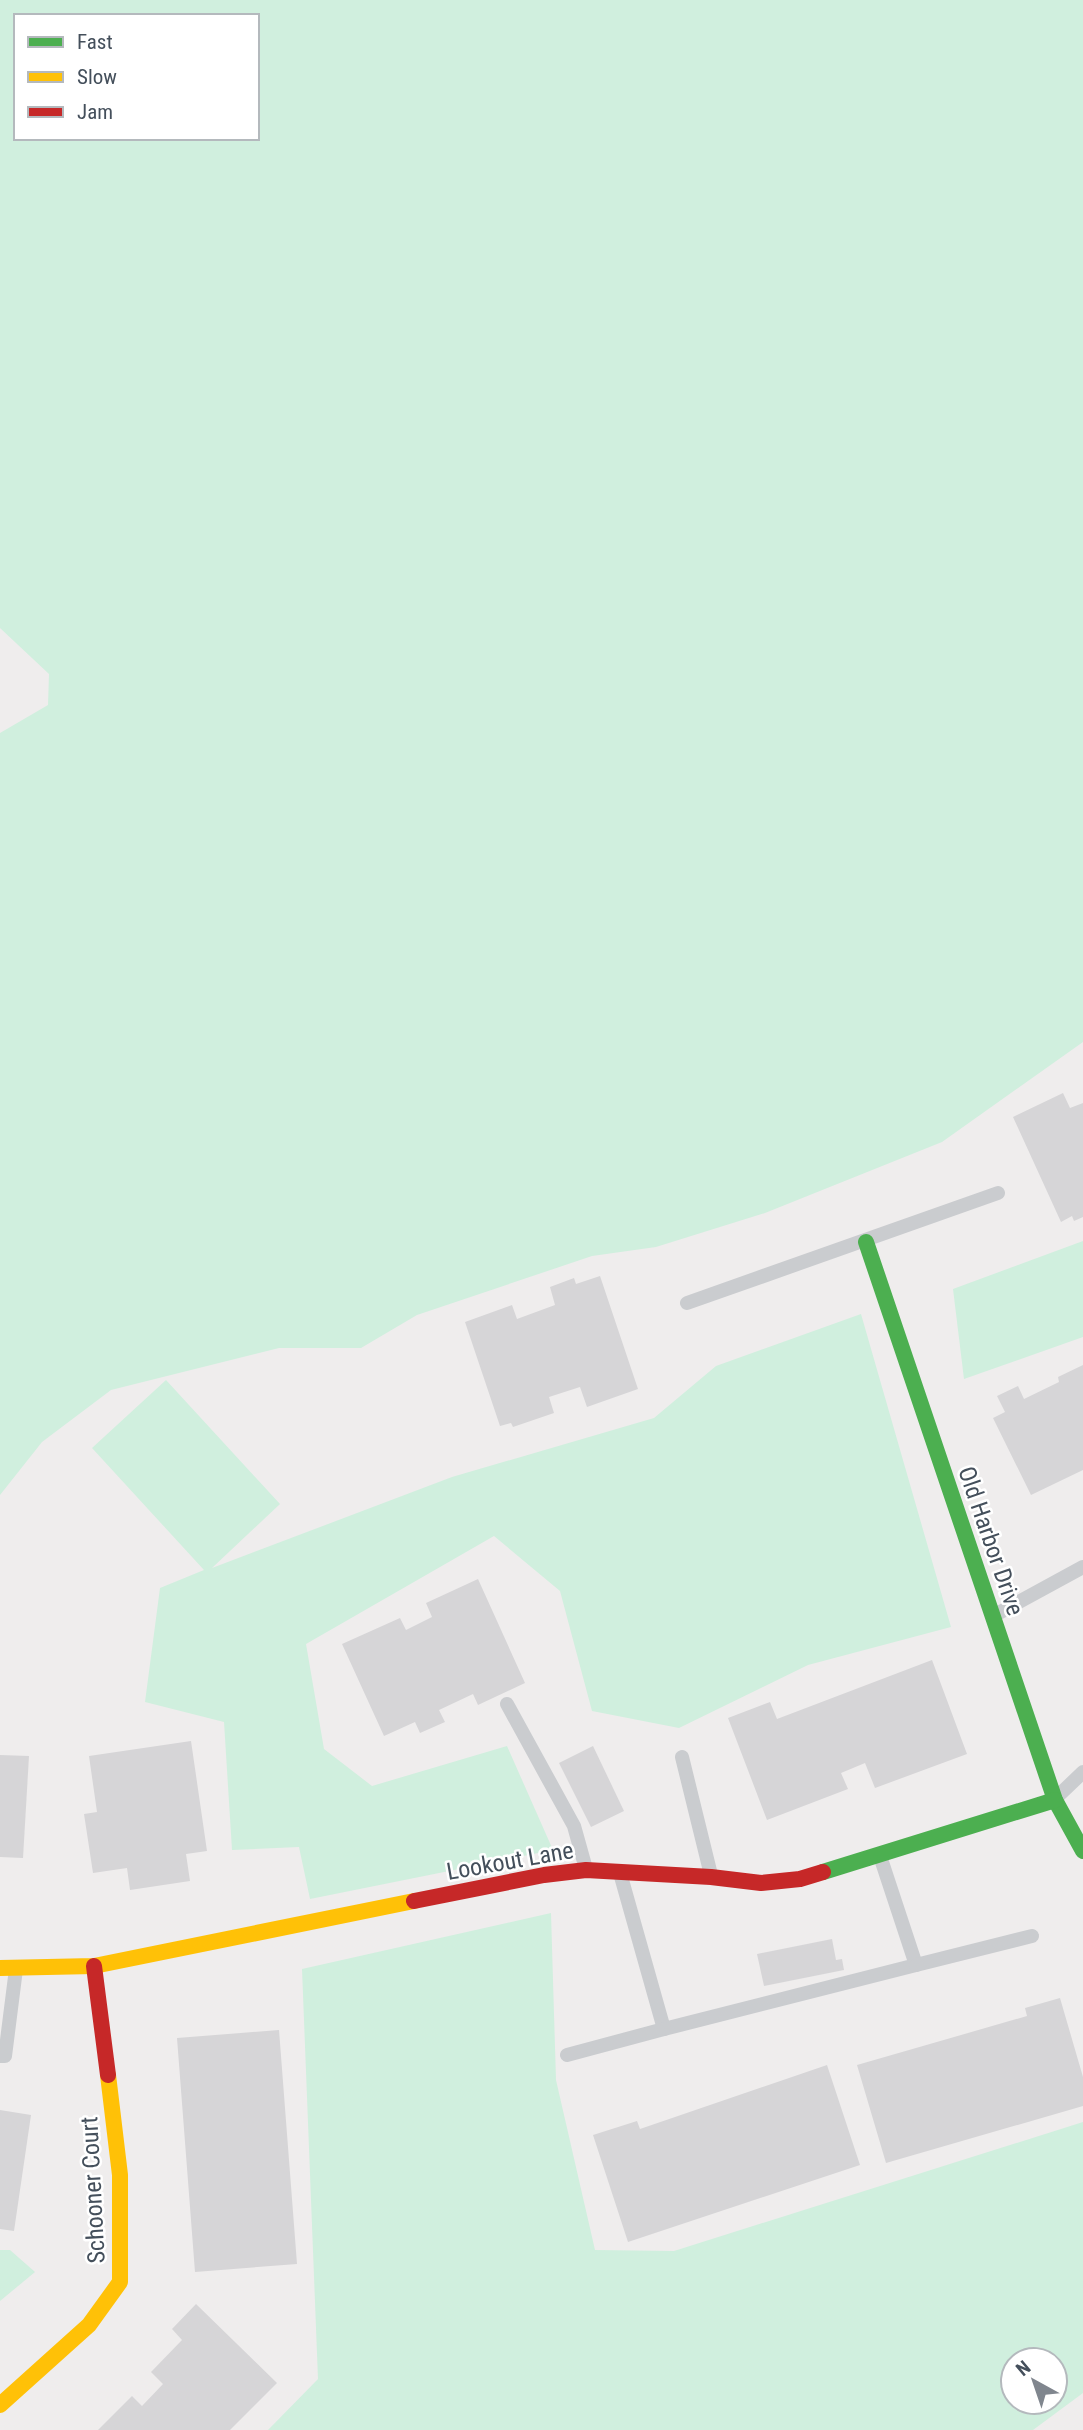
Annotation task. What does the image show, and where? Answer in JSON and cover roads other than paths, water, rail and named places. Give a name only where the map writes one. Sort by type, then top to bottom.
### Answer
[{"type":"street","name":"Old Harbor Drive","points":[[866,1242],[1055,1800],[1083,1851]]},
{"type":"street","name":"Lookout Lane","points":[[8,1968],[94,1966],[544,1875],[586,1870],[711,1877],[761,1883],[800,1879],[1055,1800]]},
{"type":"street","name":"Schooner Court","points":[[0,2405],[89,2325],[120,2282],[120,2175],[94,1966]]},
{"type":"lane","points":[[687,1303],[866,1242],[998,1193]]},
{"type":"lane","points":[[993,1616],[1083,1567]]},
{"type":"lane","points":[[507,1704],[574,1826],[586,1870]]},
{"type":"lane","points":[[682,1757],[711,1877]]},
{"type":"lane","points":[[1055,1800],[1083,1772]]},
{"type":"lane","points":[[880,1856],[916,1965]]},
{"type":"lane","points":[[620,1872],[664,2029]]},
{"type":"lane","points":[[567,2055],[1032,1936]]},
{"type":"lane","points":[[0,2056],[5,2056],[8,1968]]}]
